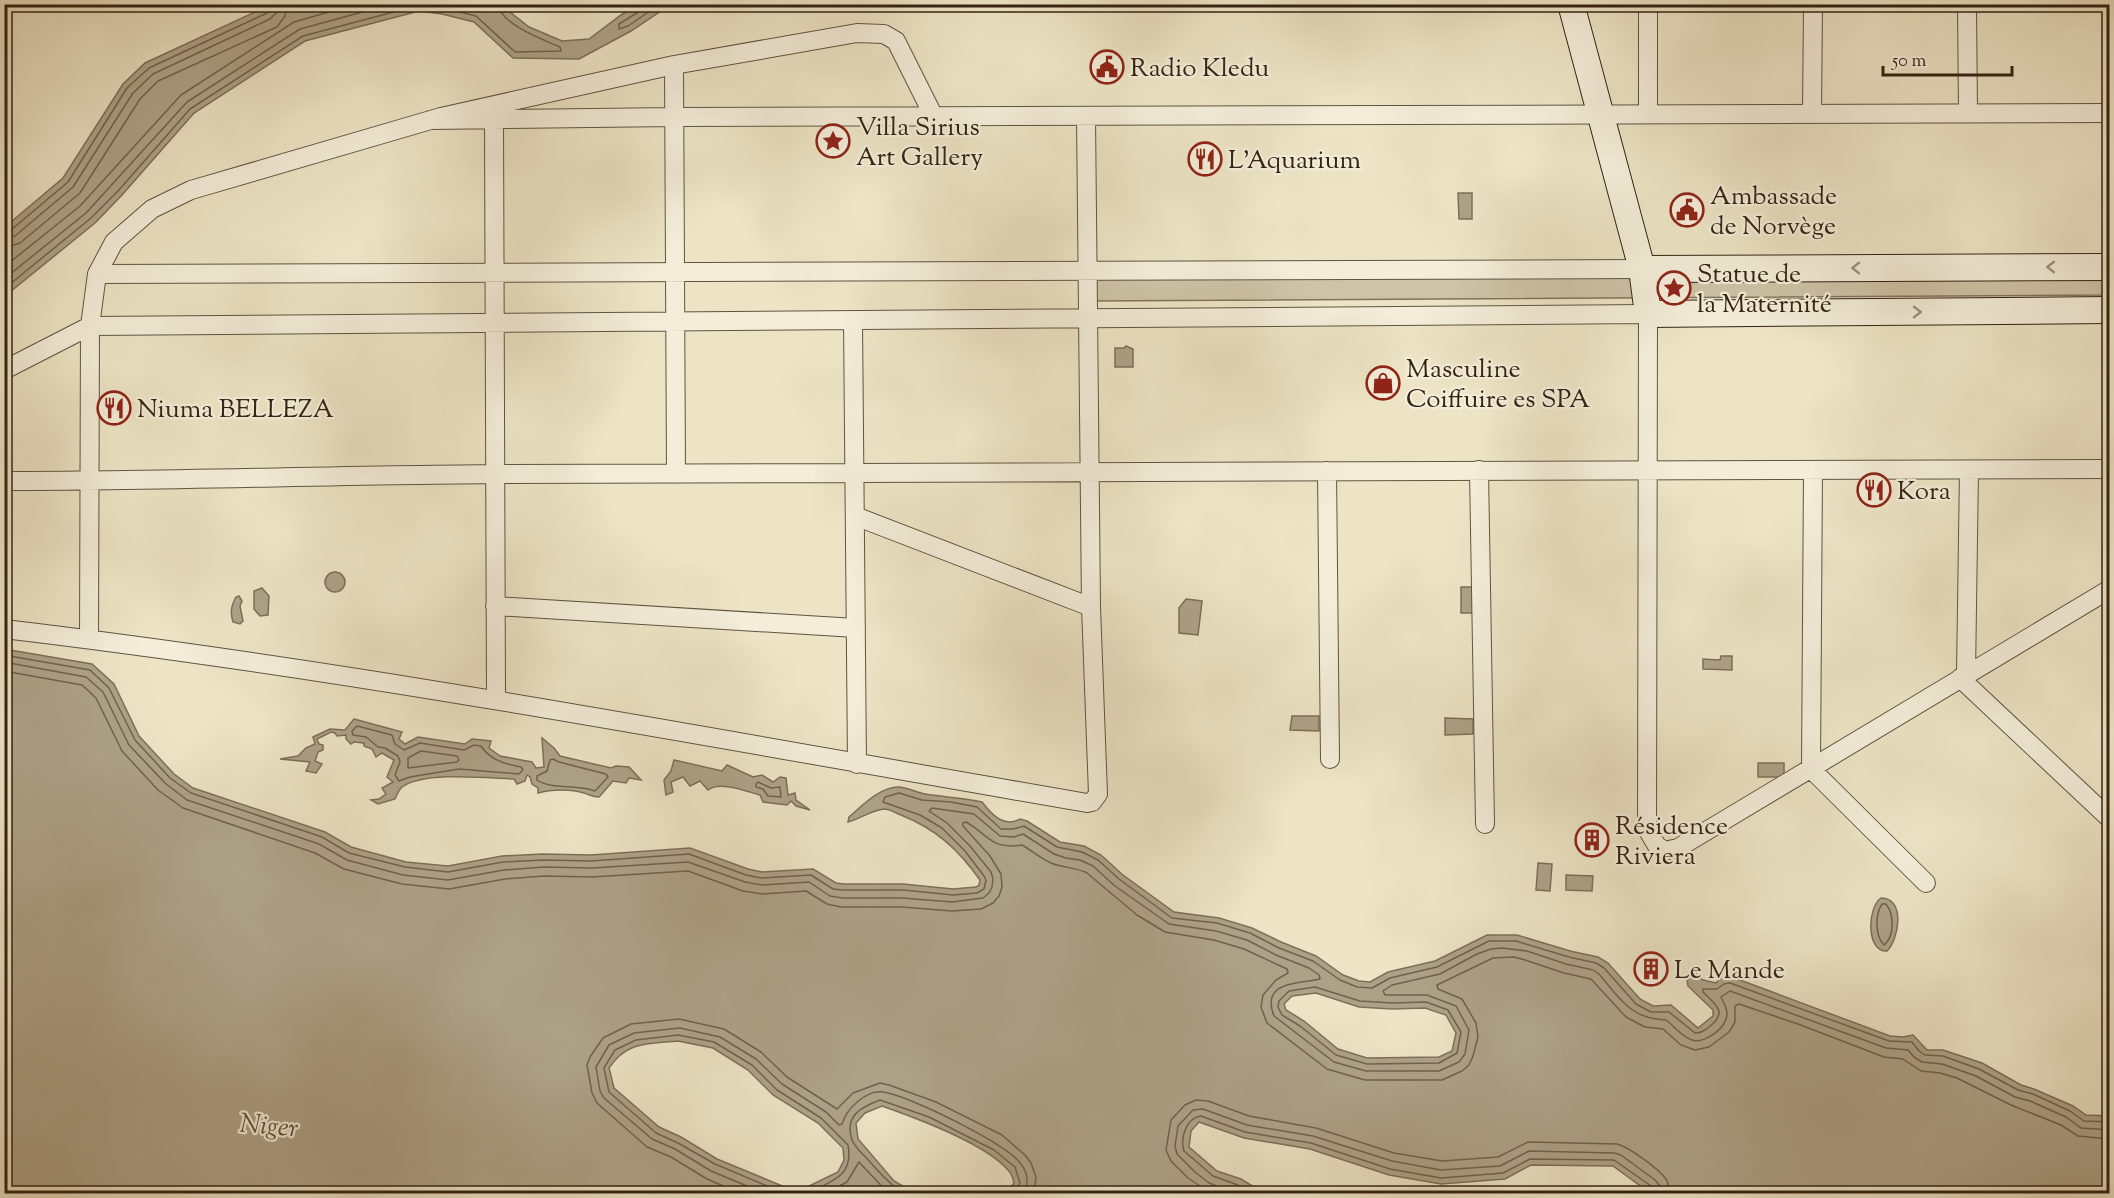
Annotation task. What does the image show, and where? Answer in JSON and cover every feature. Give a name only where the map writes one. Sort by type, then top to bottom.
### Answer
[{"type":"street","points":[[1571,4],[1642,269],[1648,314],[1647,829],[1657,846],[1665,851],[1678,848],[2109,588]]},
{"type":"street","points":[[1648,4],[1648,114]]},
{"type":"street","points":[[1812,114],[1813,4]]},
{"type":"street","points":[[1967,4],[1968,113]]},
{"type":"street","points":[[89,639],[90,326],[97,274],[114,242],[152,209],[191,190],[430,120],[674,64],[857,33],[884,34],[896,41],[934,117]]},
{"type":"street","points":[[674,64],[676,474]]},
{"type":"street","points":[[430,120],[674,117],[2109,113]]},
{"type":"street","points":[[4,630],[89,639],[496,700],[857,764],[1092,802],[1098,794],[1091,607],[1086,116]]},
{"type":"street","points":[[494,119],[496,700]]},
{"type":"street","points":[[97,274],[2109,267]]},
{"type":"street","points":[[4,370],[90,326],[2109,310]]},
{"type":"street","points":[[853,320],[857,764]]},
{"type":"street","points":[[4,481],[495,474],[2109,469]]},
{"type":"street","points":[[1479,470],[1485,824]]},
{"type":"street","points":[[1813,470],[1811,769],[1926,883]]},
{"type":"street","points":[[1969,470],[1963,676],[2109,819]]},
{"type":"street","points":[[1327,471],[1330,759]]},
{"type":"street","points":[[855,516],[1091,607]]},
{"type":"street","points":[[495,606],[856,628]]},
{"type":"shaded area","points":[[2109,276],[2110,295],[1089,301],[1088,278]]},
{"type":"water","points":[[270,5],[504,5],[529,27],[562,41],[589,39],[621,15],[639,5],[785,5],[667,7],[631,31],[579,59],[513,58],[474,22],[419,11],[305,41],[194,113],[95,223],[5,296],[5,227],[63,178],[123,84],[145,63]]},
{"type":"water","points":[[1458,193],[1472,193],[1472,219],[1459,219]]},
{"type":"water","points":[[1126,346],[1133,349],[1133,367],[1115,367],[1115,348]]},
{"type":"water","points":[[335,572],[342,575],[345,582],[342,589],[335,592],[328,589],[325,582],[328,575]]},
{"type":"water","points":[[1461,587],[1476,587],[1478,613],[1461,613]]},
{"type":"water","points":[[262,588],[269,596],[268,615],[260,616],[254,609],[254,591]]},
{"type":"water","points":[[239,596],[242,601],[240,606],[243,621],[240,624],[233,622],[231,612],[234,600]]},
{"type":"water","points":[[1186,599],[1202,601],[1198,635],[1179,633],[1179,608]]},
{"type":"water","name":"Niger","points":[[4,649],[92,664],[114,684],[139,736],[174,774],[193,788],[325,832],[351,847],[406,862],[448,866],[502,856],[591,855],[690,848],[762,872],[813,869],[836,883],[903,884],[953,889],[979,885],[980,880],[955,850],[936,834],[914,821],[884,809],[848,822],[849,817],[877,794],[890,788],[900,787],[922,793],[982,802],[999,819],[1009,822],[1020,819],[1027,821],[1060,842],[1084,846],[1101,855],[1123,875],[1174,912],[1219,918],[1252,928],[1316,956],[1343,975],[1359,981],[1370,982],[1388,972],[1435,961],[1487,935],[1517,935],[1598,957],[1608,963],[1640,999],[1653,1006],[1671,1005],[1698,1028],[1713,1016],[1713,1010],[1688,986],[1687,980],[1696,974],[1703,980],[1716,983],[1720,979],[1732,977],[1890,1036],[1913,1035],[1927,1050],[1943,1050],[1982,1063],[2021,1085],[2073,1106],[2086,1115],[2109,1116],[2109,1193],[1650,1193],[1613,1166],[1531,1165],[1505,1179],[1441,1184],[1389,1175],[1310,1149],[1244,1138],[1199,1122],[1191,1131],[1189,1147],[1217,1171],[1241,1179],[1264,1193],[1006,1193],[1014,1183],[1012,1176],[997,1160],[983,1150],[949,1132],[882,1106],[865,1113],[856,1123],[858,1139],[894,1181],[915,1193],[5,1193]],"holes":[[[1316,993],[1359,1007],[1425,1008],[1446,1015],[1456,1033],[1452,1051],[1439,1057],[1367,1058],[1338,1049],[1304,1021],[1286,1010],[1284,1004],[1292,996]],[[678,1041],[713,1048],[748,1070],[773,1095],[818,1123],[843,1148],[844,1160],[838,1172],[801,1190],[792,1190],[717,1159],[681,1137],[659,1127],[614,1088],[609,1068],[623,1053],[631,1048],[648,1044]]]},
{"type":"water","points":[[1721,656],[1732,656],[1732,670],[1703,669],[1703,659],[1720,660]]},
{"type":"water","points":[[1292,716],[1319,716],[1319,731],[1290,730]]},
{"type":"water","points":[[1445,718],[1473,719],[1473,734],[1445,735]]},
{"type":"water","points":[[354,719],[402,732],[399,739],[405,744],[418,737],[465,744],[472,739],[491,741],[489,748],[500,756],[532,762],[536,768],[544,767],[542,738],[560,756],[611,768],[629,767],[641,780],[629,778],[626,783],[613,781],[599,797],[568,790],[538,793],[538,788],[532,784],[527,775],[525,781],[517,784],[514,779],[440,777],[412,782],[402,787],[395,799],[378,804],[371,800],[379,799],[386,794],[382,788],[393,782],[387,777],[394,760],[382,753],[376,757],[372,749],[364,746],[364,743],[351,744],[346,739],[346,735],[337,736],[331,732],[317,739],[319,744],[323,745],[323,750],[318,752],[315,761],[322,764],[316,773],[306,771],[310,762],[280,759],[298,756],[306,748],[315,744],[313,737],[330,729],[345,730]]},
{"type":"water","points":[[674,760],[722,771],[727,765],[753,777],[762,775],[773,782],[780,777],[786,778],[788,795],[795,793],[796,800],[810,810],[796,806],[791,801],[787,805],[763,802],[760,795],[733,788],[719,786],[708,790],[700,781],[690,786],[683,777],[671,782],[673,792],[666,795],[664,780],[671,771]]},
{"type":"water","points":[[1758,763],[1784,763],[1784,777],[1758,777]]},
{"type":"water","points":[[1538,863],[1552,864],[1550,891],[1536,890]]},
{"type":"water","points":[[1566,875],[1593,876],[1592,891],[1566,890]]},
{"type":"water","points":[[1881,898],[1889,900],[1894,905],[1898,920],[1895,938],[1887,951],[1875,945],[1871,929],[1873,911]]},
{"type":"place","name":"Radio Kledu","points":[[1107,67]]},
{"type":"place","name":"Villa Sirius Art Gallery","points":[[833,141]]},
{"type":"place","name":"L'Aquarium","points":[[1205,159]]},
{"type":"place","name":"Ambassade de Norvège","points":[[1687,210]]},
{"type":"place","name":"Statue de la Maternité","points":[[1674,288]]},
{"type":"place","name":"Masculine Coiffuire es SPA","points":[[1383,383]]},
{"type":"place","name":"Niuma BELLEZA","points":[[114,408]]},
{"type":"place","name":"Kora","points":[[1874,490]]},
{"type":"place","name":"Résidence Riviera","points":[[1592,840]]},
{"type":"place","name":"Le Mande","points":[[1651,969]]}]
